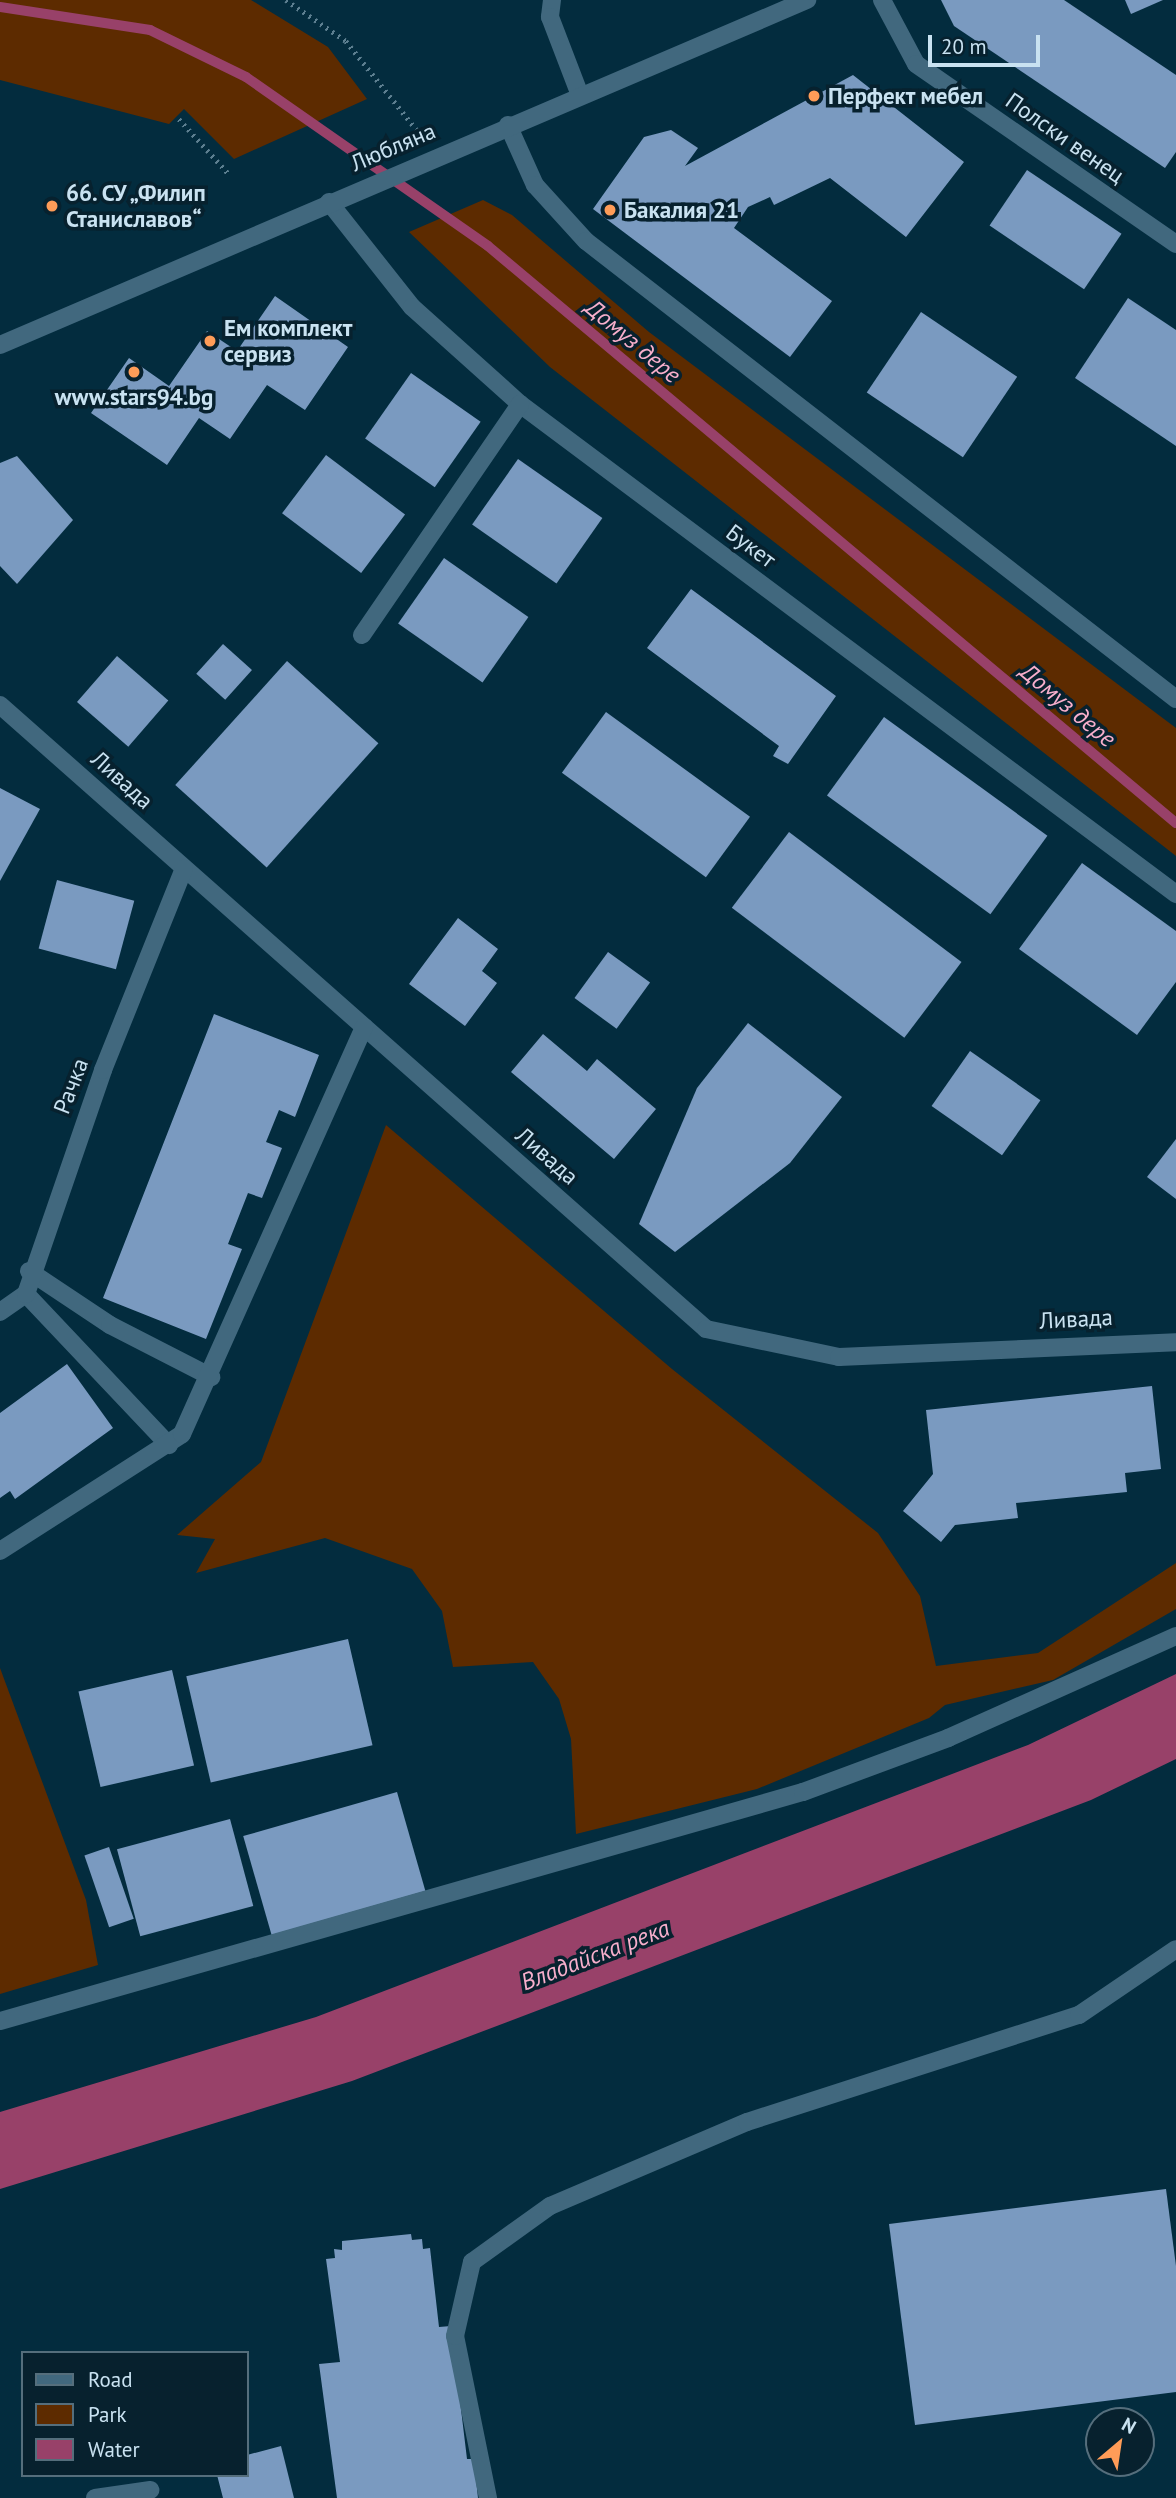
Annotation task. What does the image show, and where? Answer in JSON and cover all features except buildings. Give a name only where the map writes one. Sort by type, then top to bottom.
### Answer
[{"type":"street","points":[[552,0],[550,17],[580,95]]},
{"type":"street","name":"Любляна","points":[[0,345],[417,163],[807,0]]},
{"type":"street","name":"Полски венец","points":[[882,0],[916,64],[1176,244]]},
{"type":"street","points":[[508,125],[535,185],[586,242],[1176,699]]},
{"type":"street","name":"Букет","points":[[329,202],[412,307],[520,404],[1176,894]]},
{"type":"street","points":[[362,635],[520,404]]},
{"type":"street","name":"Ливада","points":[[0,705],[706,1329],[839,1357],[1176,1342]]},
{"type":"street","name":"Рачка","points":[[26,1294],[29,1271],[184,869]]},
{"type":"street","points":[[0,1550],[169,1445],[211,1377],[364,1027]]},
{"type":"street","points":[[29,1271],[110,1325],[211,1377]]},
{"type":"street","points":[[0,1312],[26,1294],[169,1445]]},
{"type":"street","points":[[0,2021],[803,1792],[948,1738],[1176,1636]]},
{"type":"street","points":[[488,2498],[455,2336],[472,2262],[550,2206],[747,2122],[1079,2015],[1176,1950]]},
{"type":"street","points":[[95,2498],[150,2490]]},
{"type":"path","points":[[286,0],[346,41],[437,155]]},
{"type":"path","points":[[179,119],[228,173]]},
{"type":"green space","points":[[0,0],[251,0],[328,47],[367,99],[234,159],[184,109],[169,124],[0,80]]},
{"type":"green space","points":[[483,200],[512,215],[649,332],[1176,728],[1176,856],[550,367],[409,232]]},
{"type":"green space","points":[[386,1125],[672,1369],[878,1533],[920,1596],[936,1666],[1038,1653],[1176,1563],[1176,1609],[1053,1680],[945,1705],[929,1718],[757,1789],[576,1834],[571,1739],[559,1699],[533,1662],[453,1667],[442,1611],[412,1569],[325,1538],[196,1573],[215,1539],[177,1535],[261,1462]]},
{"type":"green space","points":[[0,1668],[86,1900],[98,1965],[0,1994]]},
{"type":"water","name":"Владайска река","points":[[1176,1674],[1176,1759],[1091,1800],[352,2081],[0,2189],[0,2112],[316,2017],[1028,1745]]},
{"type":"waterway","name":"Домуз дере","points":[[0,7],[150,30],[246,77],[488,246],[1176,823]]},
{"type":"place","name":"Перфект мебел","points":[[814,96]]},
{"type":"place","name":"66. СУ „Филип Станиславов“","points":[[52,206]]},
{"type":"place","name":"Бакалия 21","points":[[610,210]]},
{"type":"place","name":"Ем комплект сервиз","points":[[210,341]]},
{"type":"place","name":"www.stars94.bg","points":[[134,372]]}]
